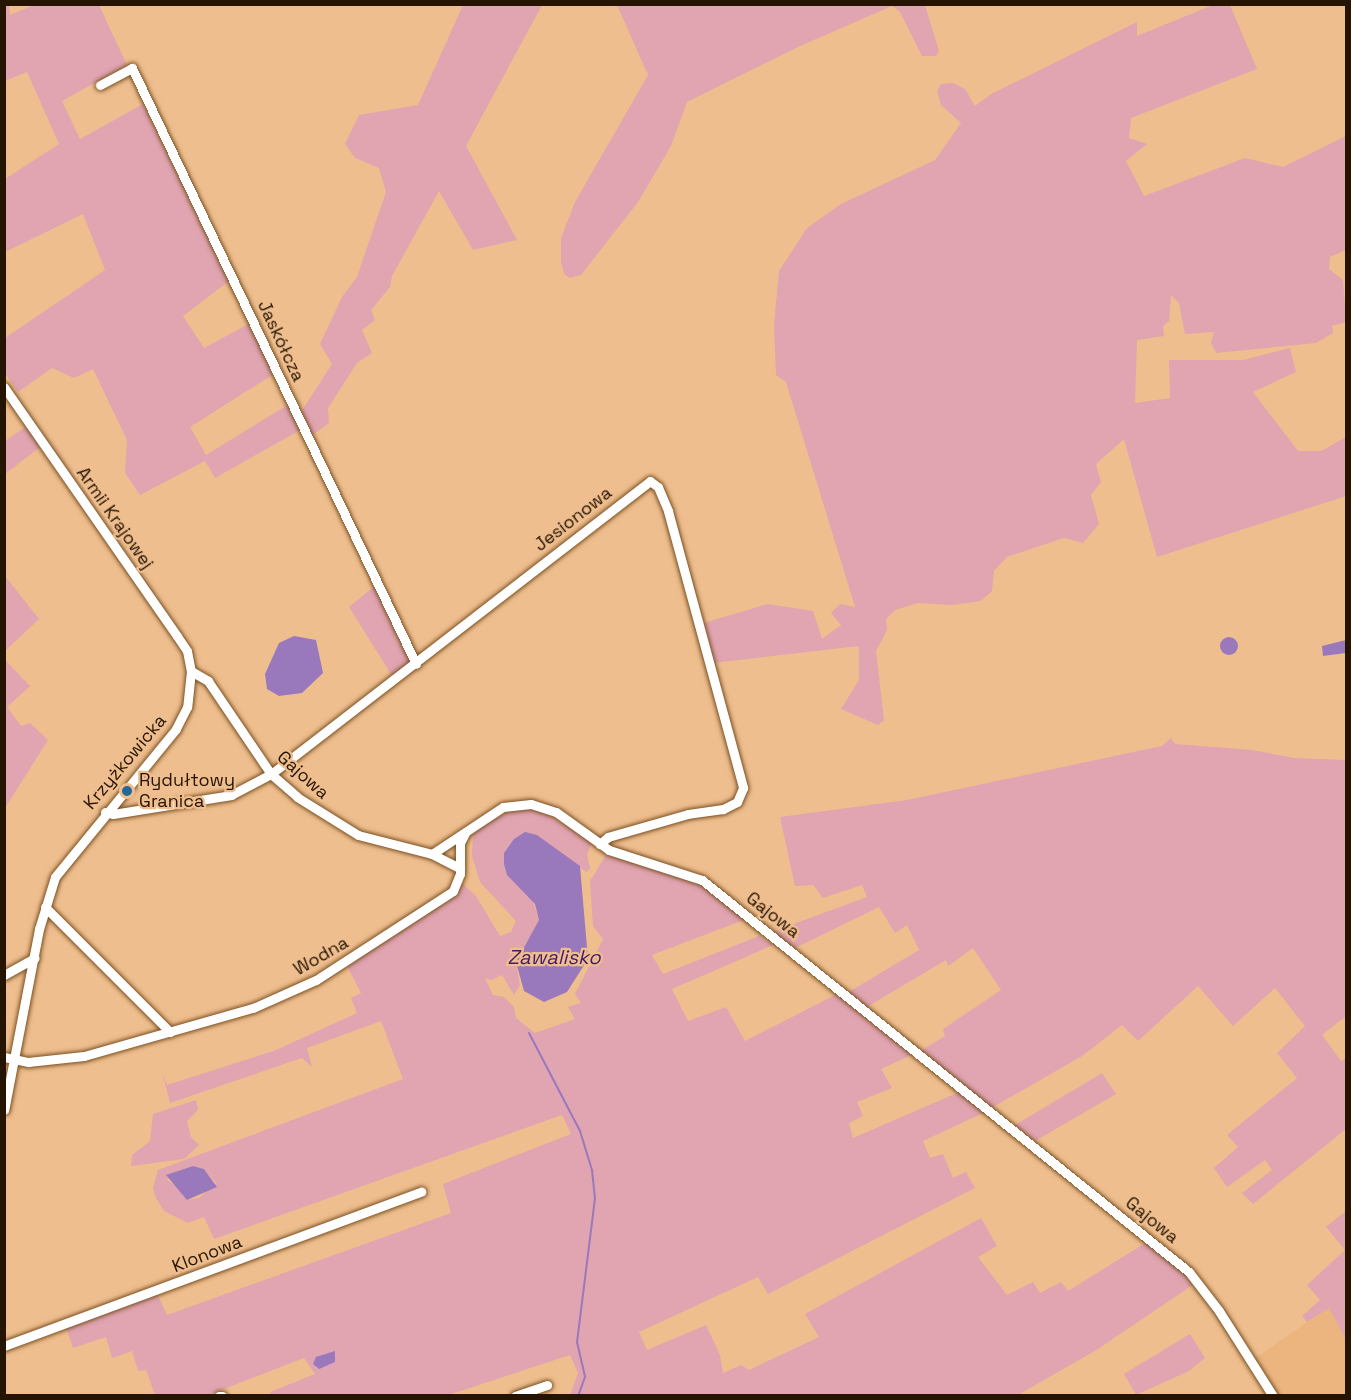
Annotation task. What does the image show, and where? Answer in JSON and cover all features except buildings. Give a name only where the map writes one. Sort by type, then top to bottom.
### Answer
[{"type":"street","name":"Jaskółcza","points":[[100,85],[132,68],[416,663]]},
{"type":"street","name":"Armii Krajowej","points":[[4,387],[187,651],[191,670]]},
{"type":"street","name":"Jesionowa","points":[[105,812],[113,814],[231,795],[272,774],[650,481],[656,484],[668,511],[743,788],[732,806],[688,814],[608,837],[600,844]]},
{"type":"street","name":"Gajowa","points":[[191,670],[208,681],[272,774],[306,803],[358,835],[432,854],[503,807],[531,804],[556,812],[609,850],[702,880],[1189,1272],[1219,1311],[1273,1395]]},
{"type":"street","name":"Krzyżkowicka","points":[[4,1110],[45,907],[63,864],[176,729],[187,707],[191,670]]},
{"type":"street","name":"Wodna","points":[[14,1062],[84,1056],[253,1008],[316,981],[453,891],[460,868],[460,843],[465,832]]},
{"type":"street","points":[[432,854],[460,868]]},
{"type":"street","points":[[45,907],[170,1032]]},
{"type":"street","points":[[4,975],[34,958]]},
{"type":"street","points":[[4,1057],[14,1062]]},
{"type":"street","name":"Klonowa","points":[[4,1346],[421,1192]]},
{"type":"street","points":[[515,1395],[547,1385]]},
{"type":"shaded area","points":[[5,5],[9,5],[10,15],[34,5],[99,5],[127,65],[62,101],[80,139],[143,104],[229,281],[183,316],[204,348],[252,322],[274,374],[190,427],[206,455],[289,404],[302,429],[215,478],[205,461],[140,495],[125,473],[127,440],[93,369],[74,378],[52,368],[18,392],[5,373],[5,338],[105,270],[83,214],[5,252],[5,179],[59,144],[27,72],[5,81]]},
{"type":"shaded area","points":[[463,5],[542,5],[466,146],[517,240],[473,250],[439,191],[392,276],[390,287],[371,310],[375,320],[362,330],[372,353],[357,363],[328,408],[329,423],[310,437],[299,415],[332,364],[320,344],[342,297],[357,277],[386,192],[379,168],[355,158],[345,144],[359,115],[418,105]]},
{"type":"shaded area","points":[[617,5],[925,5],[939,51],[936,56],[922,56],[900,12],[892,6],[800,46],[687,102],[671,146],[638,202],[581,275],[570,278],[564,274],[561,262],[561,238],[575,202],[648,75]]},
{"type":"shaded area","points":[[1213,5],[1230,5],[1257,69],[1131,118],[1129,138],[1147,144],[1126,161],[1144,196],[1245,158],[1283,167],[1346,136],[1346,250],[1330,257],[1329,269],[1343,280],[1346,322],[1332,326],[1333,333],[1316,343],[1216,353],[1211,343],[1214,332],[1185,334],[1179,303],[1171,295],[1169,321],[1163,326],[1164,336],[1137,340],[1135,403],[1170,398],[1169,360],[1243,360],[1290,348],[1296,372],[1253,392],[1298,451],[1321,451],[1346,437],[1346,496],[1157,557],[1124,439],[1096,464],[1101,482],[1091,495],[1099,524],[1083,543],[1064,538],[1007,557],[994,571],[992,591],[981,601],[952,605],[918,603],[895,610],[886,619],[887,630],[876,651],[884,720],[878,725],[841,709],[859,680],[859,646],[713,663],[704,623],[767,604],[813,611],[822,639],[841,625],[831,613],[840,604],[855,607],[786,382],[776,375],[774,326],[779,271],[807,228],[841,204],[935,160],[961,123],[941,105],[937,91],[941,84],[953,83],[965,89],[975,106],[991,94],[1137,22],[1137,36]]},
{"type":"shaded area","points":[[27,426],[40,447],[5,474],[5,441]]},
{"type":"shaded area","points":[[5,576],[39,619],[5,651]]},
{"type":"shaded area","points":[[376,585],[412,663],[394,679],[349,607]]},
{"type":"shaded area","points":[[5,660],[30,686],[7,707],[21,726],[30,723],[48,740],[5,808]]},
{"type":"shaded area","points":[[1171,738],[1175,744],[1252,750],[1294,758],[1346,760],[1346,1016],[1322,1035],[1341,1061],[1346,1058],[1346,1129],[1253,1204],[1242,1193],[1272,1170],[1265,1160],[1227,1187],[1214,1168],[1238,1147],[1227,1135],[1297,1078],[1277,1053],[1305,1026],[1275,988],[1233,1026],[1198,986],[1138,1041],[1122,1025],[1082,1056],[981,1114],[923,1141],[930,1158],[943,1154],[953,1178],[966,1172],[975,1188],[768,1294],[758,1277],[639,1332],[647,1350],[706,1325],[720,1355],[723,1373],[741,1365],[749,1370],[819,1337],[805,1314],[981,1218],[997,1246],[978,1257],[1007,1295],[1033,1282],[1040,1293],[1061,1282],[1068,1291],[1150,1240],[1197,1282],[1098,1349],[1018,1395],[570,1395],[578,1373],[570,1355],[448,1395],[271,1395],[270,1392],[315,1374],[304,1358],[208,1395],[155,1395],[146,1370],[138,1371],[132,1351],[112,1358],[106,1337],[73,1348],[65,1324],[156,1291],[167,1315],[451,1213],[443,1184],[571,1134],[562,1115],[214,1239],[204,1217],[188,1223],[164,1211],[153,1188],[158,1170],[403,1079],[381,1021],[307,1048],[312,1067],[302,1058],[170,1103],[162,1072],[167,1085],[276,1050],[357,1013],[351,998],[361,993],[345,962],[447,902],[462,883],[476,896],[500,936],[511,932],[516,921],[480,882],[472,856],[473,834],[494,818],[520,808],[544,812],[592,843],[587,854],[590,869],[586,872],[537,835],[525,833],[514,839],[539,920],[516,962],[520,985],[514,995],[502,975],[491,980],[485,978],[493,995],[504,997],[514,1007],[516,1018],[535,1033],[575,1019],[568,1007],[581,1003],[575,994],[603,939],[593,926],[590,881],[609,850],[680,870],[749,918],[652,955],[663,974],[759,936],[773,945],[672,989],[688,1021],[726,1007],[745,1041],[843,991],[847,993],[919,950],[907,925],[895,933],[879,907],[791,950],[769,933],[867,897],[862,885],[823,898],[813,885],[795,886],[780,817],[907,800],[1162,746]],"holes":[[[973,948],[1001,990],[943,1029],[945,1036],[919,1052],[865,1008],[946,960],[948,966]],[[918,1052],[964,1090],[853,1138],[849,1123],[863,1116],[857,1102],[892,1088],[881,1069]],[[193,1166],[204,1169],[216,1183],[199,1198],[187,1200],[183,1190],[167,1180],[174,1172]]]},
{"type":"shaded area","points":[[1102,1073],[1116,1094],[1035,1141],[1015,1125]]},
{"type":"shaded area","points":[[196,1100],[198,1110],[187,1121],[191,1137],[199,1145],[184,1159],[131,1166],[132,1155],[150,1141],[153,1114]]},
{"type":"shaded area","points":[[1346,1211],[1346,1340],[1329,1308],[1307,1322],[1302,1316],[1320,1300],[1307,1285],[1345,1250],[1326,1227]]},
{"type":"shaded area","points":[[1329,1307],[1346,1340],[1346,1395],[1273,1395],[1251,1361]]},
{"type":"shaded area","points":[[1190,1334],[1205,1358],[1189,1371],[1136,1395],[1124,1374]]},
{"type":"water","points":[[294,636],[316,640],[323,673],[302,693],[279,696],[267,689],[265,674],[279,643]]},
{"type":"water","points":[[1229,637],[1235,640],[1238,646],[1235,652],[1229,655],[1223,652],[1220,646],[1223,640]]},
{"type":"water","points":[[1346,640],[1346,653],[1323,656],[1322,646]]},
{"type":"water","name":"Zawalisko","points":[[525,832],[537,835],[580,866],[588,959],[567,992],[544,1002],[524,991],[516,962],[539,920],[535,904],[507,875],[504,864],[504,853],[514,839]]},
{"type":"water","points":[[193,1166],[204,1169],[217,1187],[187,1200],[166,1175]]},
{"type":"water","points":[[335,1351],[335,1362],[319,1369],[313,1364],[316,1357]]},
{"type":"waterway","points":[[529,1033],[580,1131],[592,1170],[595,1198],[577,1342],[585,1377],[578,1396]]},
{"type":"place","name":"Rydułtowy Granica","points":[[127,791]]}]
